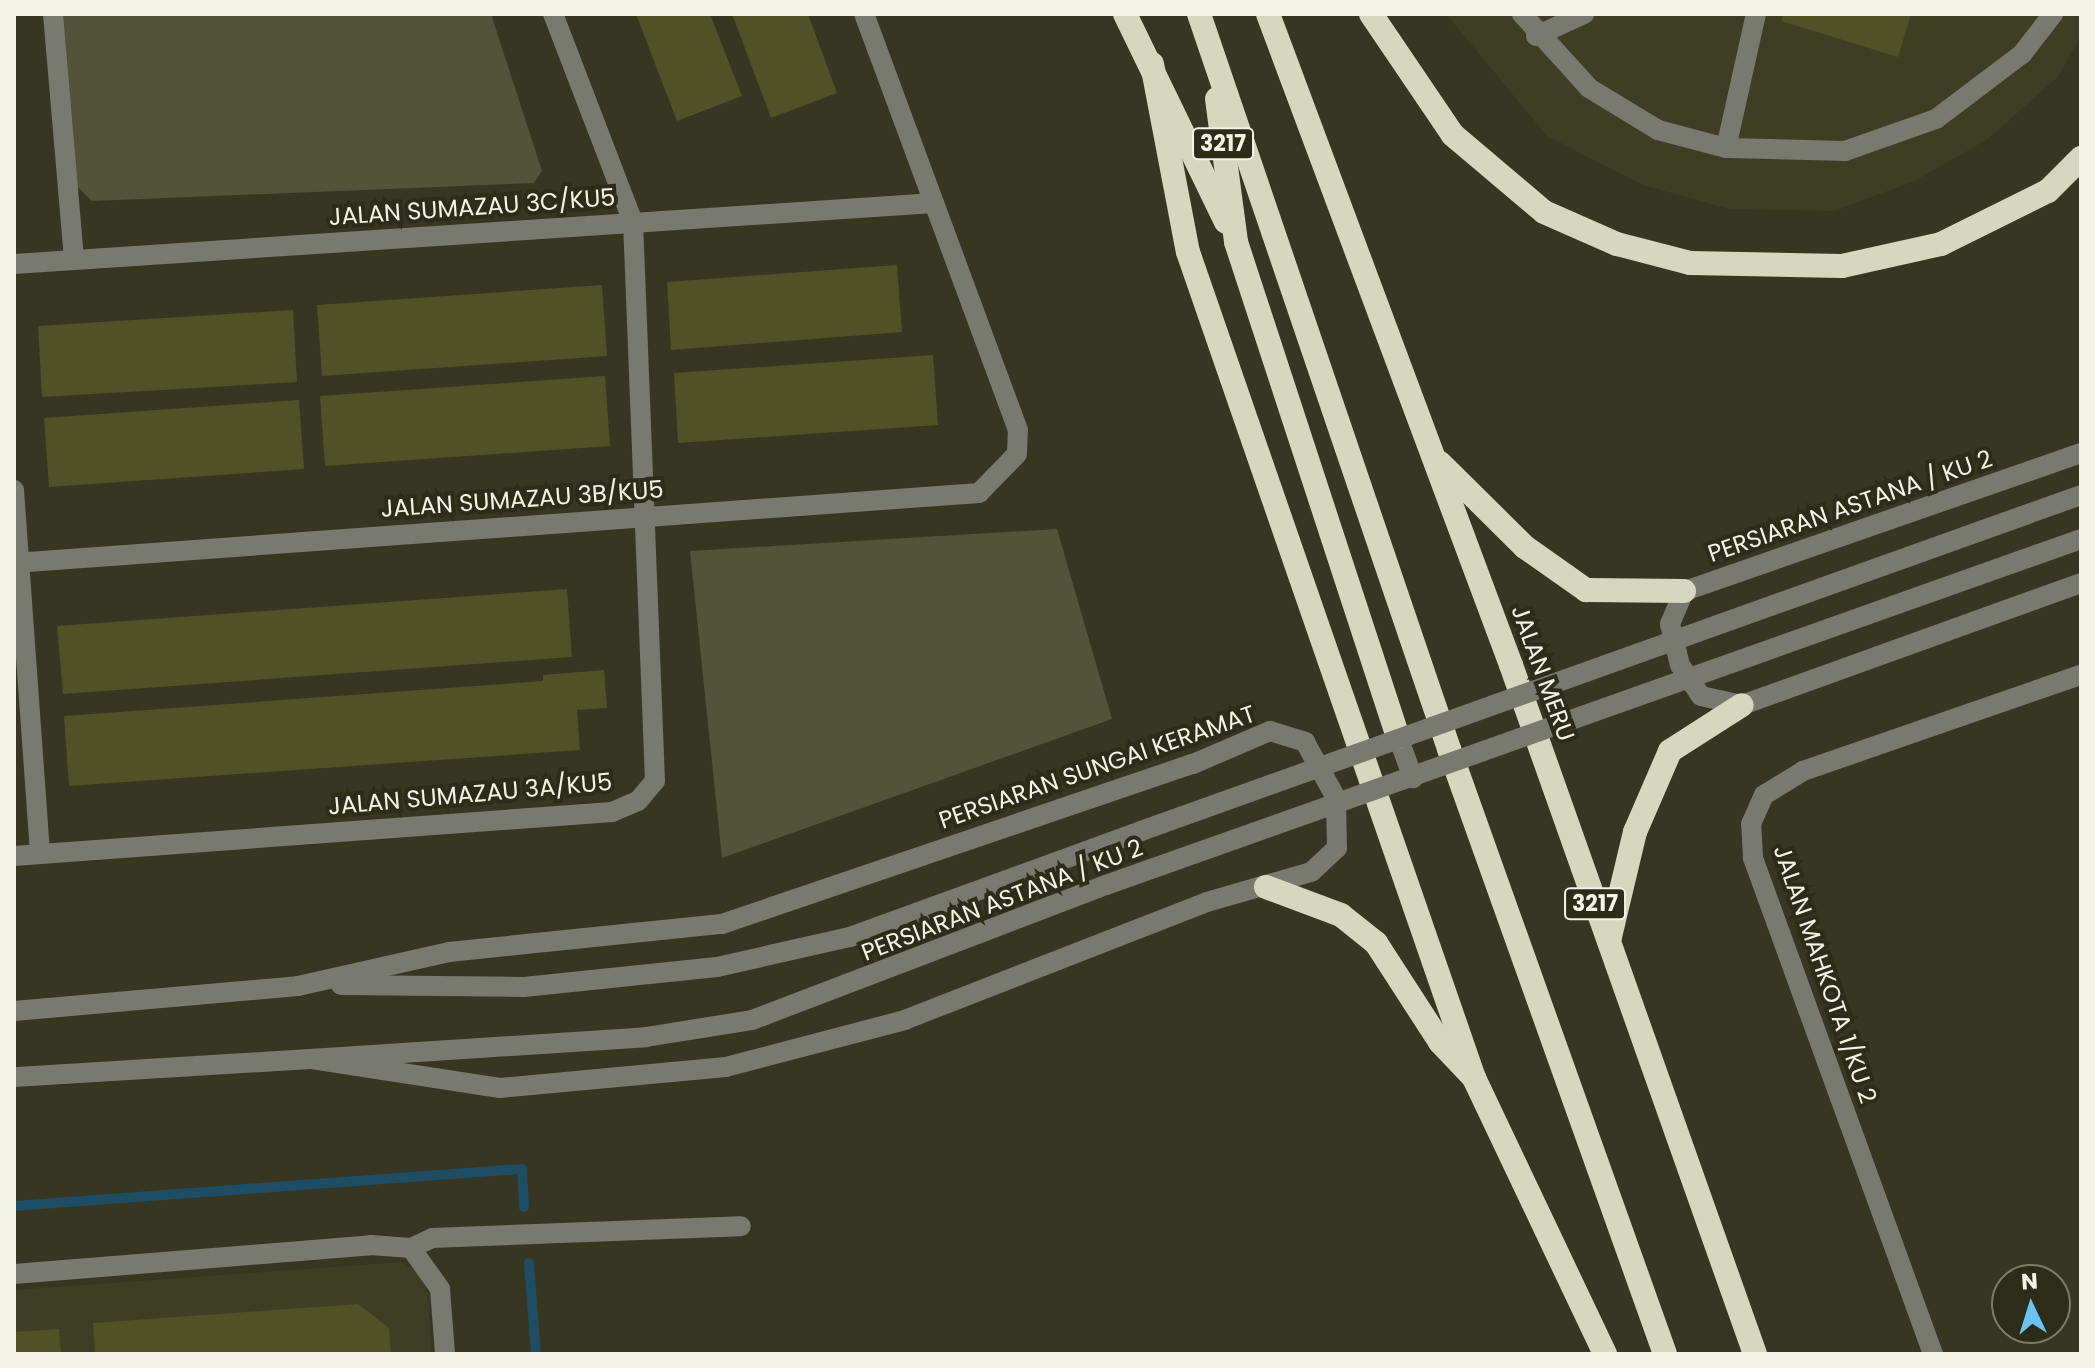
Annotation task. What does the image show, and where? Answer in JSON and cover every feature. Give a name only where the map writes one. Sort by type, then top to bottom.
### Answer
[{"type":"highway","points":[[1125,14],[1236,242]]},
{"type":"highway","name":"3217","points":[[1199,14],[1449,749],[1665,1354]]},
{"type":"highway","name":"JALAN MERU","points":[[1268,14],[1433,455],[1755,1354]]},
{"type":"highway","points":[[1371,14],[1453,135],[1544,212],[1617,244],[1690,263],[1842,266],[1941,244],[2048,191],[2081,158]]},
{"type":"highway","name":"3217","points":[[1210,47],[1236,242],[1398,737]]},
{"type":"highway","points":[[1152,64],[1188,252],[1301,590],[1474,1078],[1605,1354]]},
{"type":"highway","points":[[1433,455],[1525,547],[1586,590],[1684,591]]},
{"type":"highway","points":[[1609,942],[1635,832],[1670,751],[1742,705]]},
{"type":"highway","points":[[1266,887],[1341,915],[1376,943],[1440,1042],[1474,1078]]},
{"type":"street","points":[[53,14],[74,260]]},
{"type":"street","name":"JALAN SUMAZAU 3A/KU5","points":[[14,856],[612,812],[638,801],[655,781],[647,516],[633,222],[553,14]]},
{"type":"street","points":[[864,14],[934,203]]},
{"type":"street","points":[[1522,14],[1536,36],[1589,88],[1658,130],[1726,148],[1845,151],[1936,119],[2022,54],[2053,14]]},
{"type":"street","points":[[1536,36],[1584,14]]},
{"type":"street","points":[[1726,148],[1756,14]]},
{"type":"street","name":"JALAN SUMAZAU 3C/KU5","points":[[14,264],[934,203]]},
{"type":"street","name":"JALAN SUMAZAU 3B/KU5","points":[[17,563],[979,493],[1017,454],[1018,430],[934,203]]},
{"type":"street","name":"PERSIARAN ASTANA / KU 2","points":[[1684,591],[2081,453]]},
{"type":"street","points":[[14,490],[40,854]]},
{"type":"street","name":"PERSIARAN ASTANA / KU 2","points":[[305,985],[524,987],[732,964],[850,937],[1398,737],[2081,495]]},
{"type":"street","name":"PERSIARAN ASTANA / KU 2","points":[[310,1059],[646,1037],[752,1020],[1413,778],[2081,539]]},
{"type":"street","points":[[1684,591],[1670,624],[1680,665],[1701,696],[1742,705],[2081,583]]},
{"type":"street","name":"JALAN MAHKOTA 1/KU 2","points":[[1933,1354],[1753,858],[1751,824],[1764,795],[1803,771],[2081,675]]},
{"type":"street","name":"PERSIARAN SUNGAI KERAMAT","points":[[14,1011],[305,985],[449,952],[722,924],[1193,764],[1270,731],[1305,742],[1318,758],[1339,825],[1337,848],[1325,864],[1266,887],[1207,902],[905,1020],[726,1067],[500,1088],[310,1059],[14,1077]]},
{"type":"street","points":[[1398,737],[1413,778]]},
{"type":"street","points":[[14,1274],[371,1245],[411,1248],[432,1238],[741,1226]]},
{"type":"street","points":[[411,1248],[440,1289],[445,1354]]},
{"type":"shaded area","points":[[48,14],[491,14],[542,171],[534,183],[92,201],[62,172]]},
{"type":"shaded area","points":[[1446,14],[2081,14],[2081,36],[2058,77],[1988,139],[1915,181],[1834,211],[1729,209],[1643,185],[1547,136]]},
{"type":"shaded area","points":[[1057,529],[1112,719],[722,858],[690,551]]},
{"type":"shaded area","points":[[402,1262],[420,1274],[428,1295],[432,1354],[14,1354],[14,1290]]},
{"type":"building","points":[[636,14],[710,14],[742,96],[677,121]]},
{"type":"building","points":[[732,14],[808,14],[837,93],[771,118]]},
{"type":"building","points":[[1783,14],[1911,14],[1898,57],[1781,21]]},
{"type":"building","points":[[897,265],[902,332],[671,350],[667,282]]},
{"type":"building","points":[[602,285],[607,356],[322,376],[317,305]]},
{"type":"building","points":[[293,310],[297,382],[42,397],[38,326]]},
{"type":"building","points":[[933,355],[938,425],[678,443],[674,373]]},
{"type":"building","points":[[605,376],[610,446],[325,466],[320,396]]},
{"type":"building","points":[[299,400],[304,469],[49,487],[44,418]]},
{"type":"building","points":[[567,589],[572,657],[63,694],[57,626]]},
{"type":"building","points":[[604,670],[607,708],[577,710],[580,750],[69,786],[64,716],[543,681],[543,675]]},
{"type":"building","points":[[358,1304],[389,1328],[391,1354],[95,1354],[93,1323]]},
{"type":"building","points":[[59,1329],[61,1354],[14,1354],[14,1332]]},
{"type":"waterway","points":[[14,1206],[522,1169],[524,1207]]},
{"type":"waterway","points":[[529,1263],[536,1354]]}]
